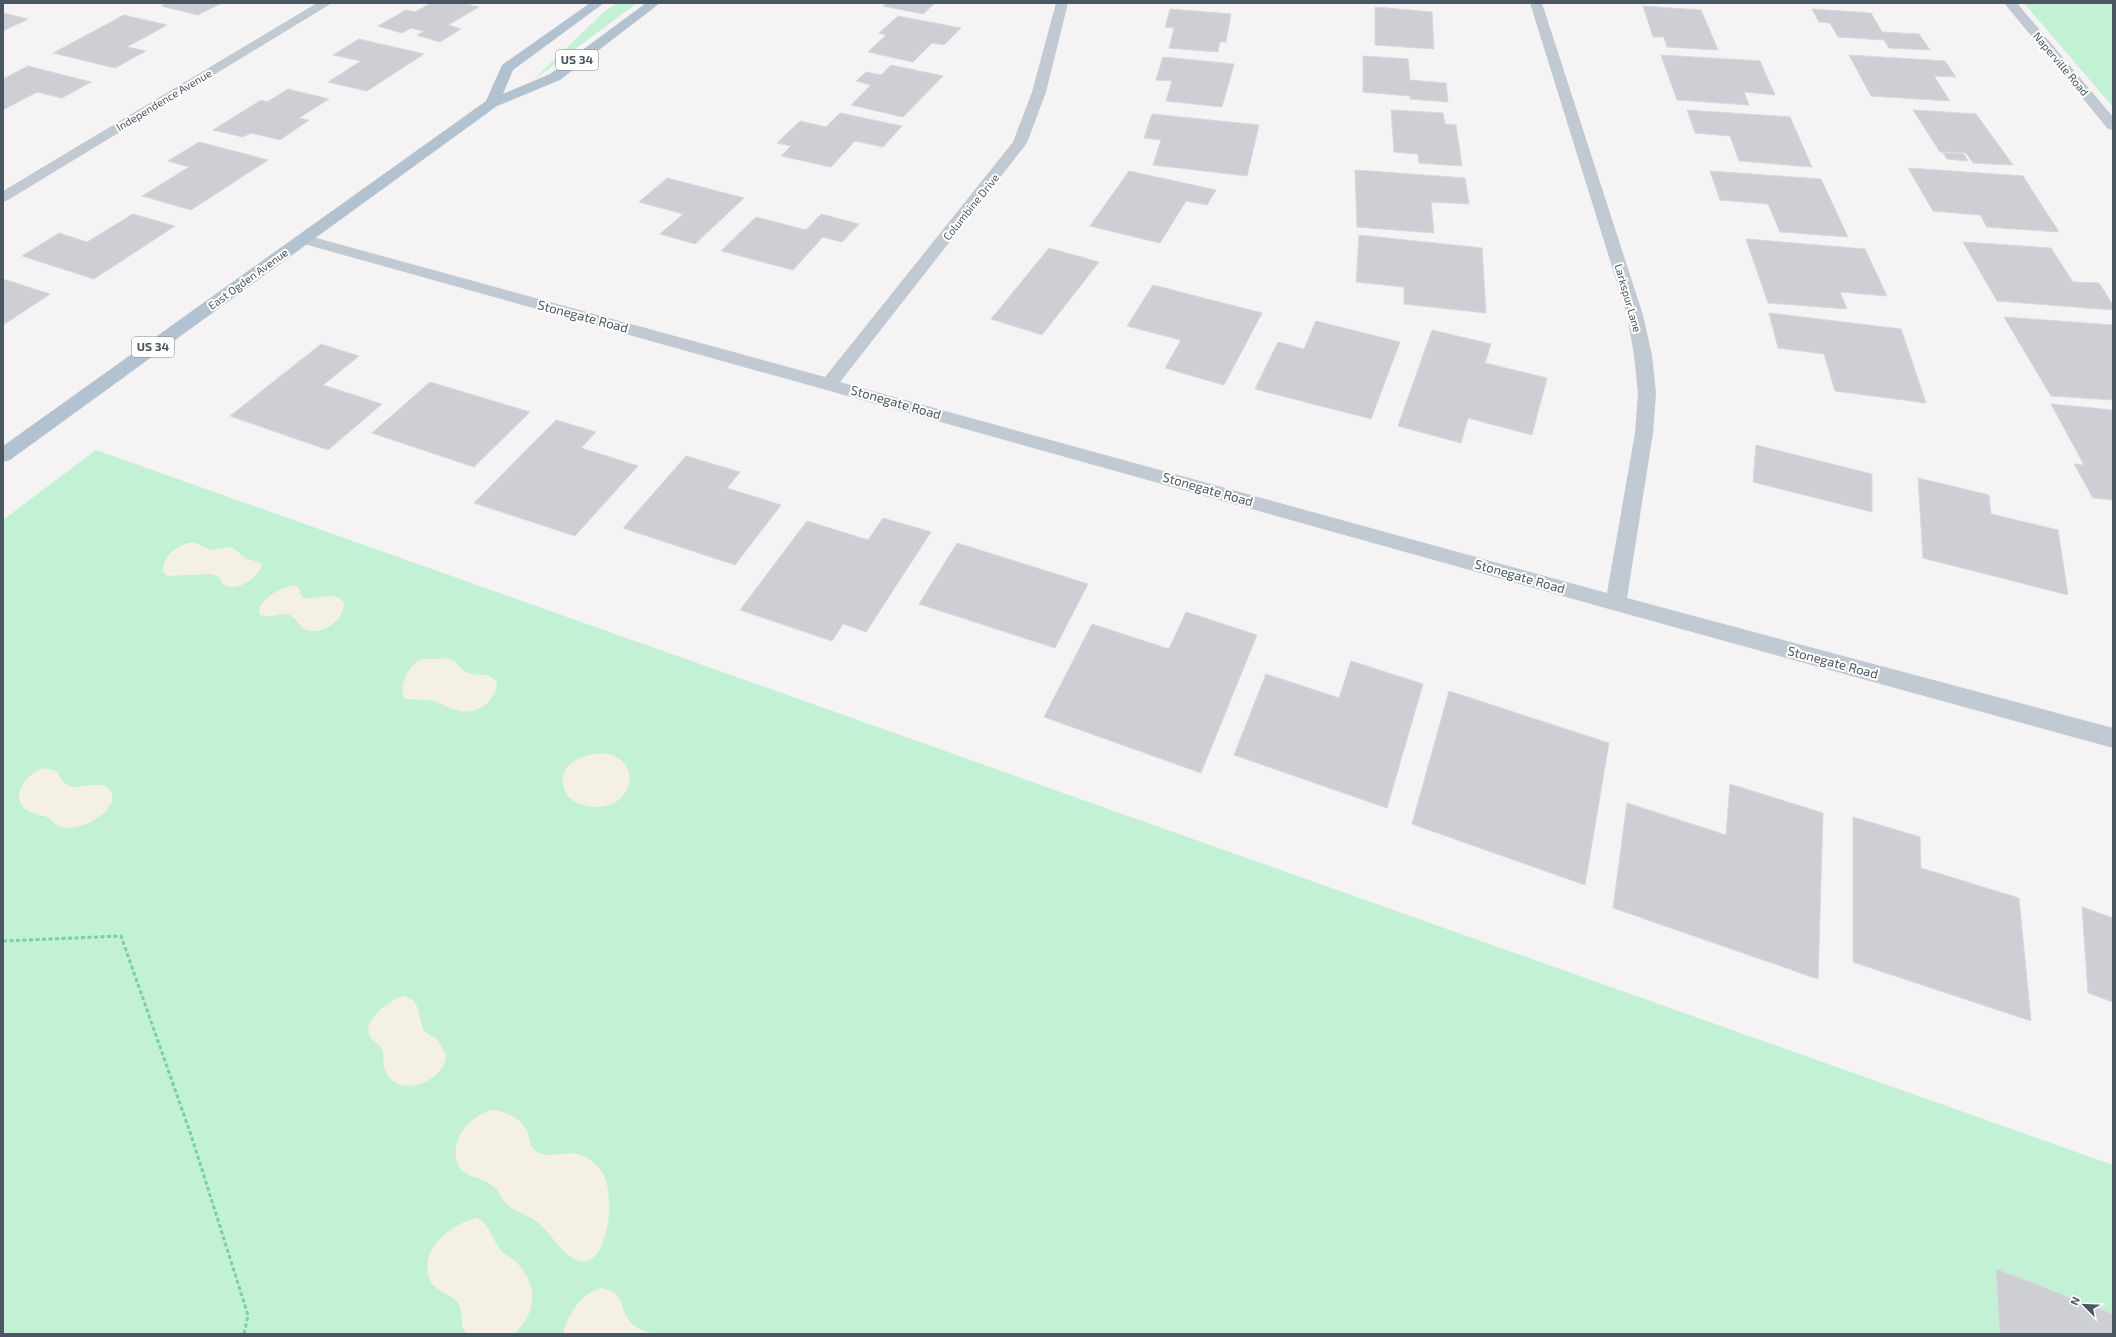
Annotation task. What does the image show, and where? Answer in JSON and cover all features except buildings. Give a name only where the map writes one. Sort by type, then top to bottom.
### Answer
[{"type":"main road","name":"US 34","points":[[492,103],[507,68],[598,3]]},
{"type":"main road","name":"East Ogden Avenue","points":[[3,455],[492,103],[555,77],[654,3]]},
{"type":"street","name":"Independence Avenue","points":[[3,198],[326,3]]},
{"type":"street","name":"Columbine Drive","points":[[829,384],[1020,143],[1030,120],[1040,87],[1062,3]]},
{"type":"street","name":"Larkspur Lane","points":[[1536,3],[1635,315],[1643,355],[1647,393],[1644,433],[1616,603]]},
{"type":"street","name":"Naperville Road","points":[[2010,3],[2113,126]]},
{"type":"street","name":"Stonegate Road","points":[[303,239],[1616,603],[2113,738]]},
{"type":"path","points":[[3,941],[121,936],[191,1135],[248,1315],[244,1334]]},
{"type":"green space","points":[[617,3],[637,3],[532,81],[604,12]]},
{"type":"green space","points":[[2024,3],[2113,3],[2113,107]]},
{"type":"green space","points":[[96,450],[2113,1165],[2113,1334],[3,1334],[3,520]]},
{"type":"sand","points":[[188,543],[195,543],[211,550],[232,547],[245,558],[262,563],[261,568],[253,578],[240,586],[234,587],[228,587],[223,584],[218,576],[211,574],[167,576],[163,572],[167,557],[178,547]]},
{"type":"sand","points":[[294,585],[298,587],[303,598],[309,599],[330,596],[340,599],[344,603],[343,609],[336,621],[325,629],[312,631],[304,629],[290,615],[282,614],[263,616],[259,614],[260,606],[267,598],[279,590]]},
{"type":"sand","points":[[445,658],[454,661],[463,670],[469,673],[488,676],[494,679],[497,683],[496,690],[489,701],[479,709],[466,712],[456,710],[433,701],[405,699],[402,689],[403,682],[413,665],[423,659]]},
{"type":"sand","points":[[602,753],[617,758],[626,766],[630,777],[628,788],[621,798],[611,804],[596,807],[572,800],[564,790],[564,772],[568,766],[576,760]]},
{"type":"sand","points":[[43,768],[56,771],[67,785],[72,787],[104,786],[109,789],[112,794],[111,804],[104,813],[95,820],[71,828],[59,826],[47,817],[29,812],[20,802],[20,790],[27,779]]},
{"type":"sand","points":[[403,996],[409,998],[416,1005],[424,1031],[438,1040],[446,1055],[444,1064],[432,1078],[424,1083],[406,1086],[397,1083],[387,1074],[382,1049],[371,1038],[368,1027],[378,1012],[387,1004]]},
{"type":"sand","points":[[491,1110],[508,1114],[518,1119],[528,1133],[531,1145],[536,1151],[550,1155],[573,1153],[581,1155],[590,1159],[599,1168],[606,1180],[609,1196],[609,1214],[601,1247],[593,1257],[583,1262],[571,1257],[540,1224],[509,1206],[491,1185],[467,1174],[459,1166],[456,1149],[461,1133],[474,1119]]},
{"type":"sand","points":[[476,1218],[484,1223],[500,1249],[514,1260],[525,1273],[532,1291],[532,1300],[527,1318],[514,1334],[467,1334],[462,1326],[461,1309],[459,1305],[454,1299],[432,1284],[428,1273],[427,1263],[434,1245],[458,1225]]},
{"type":"sand","points":[[601,1288],[609,1290],[618,1296],[624,1312],[635,1327],[653,1334],[563,1334],[565,1326],[576,1305],[587,1295]]}]
